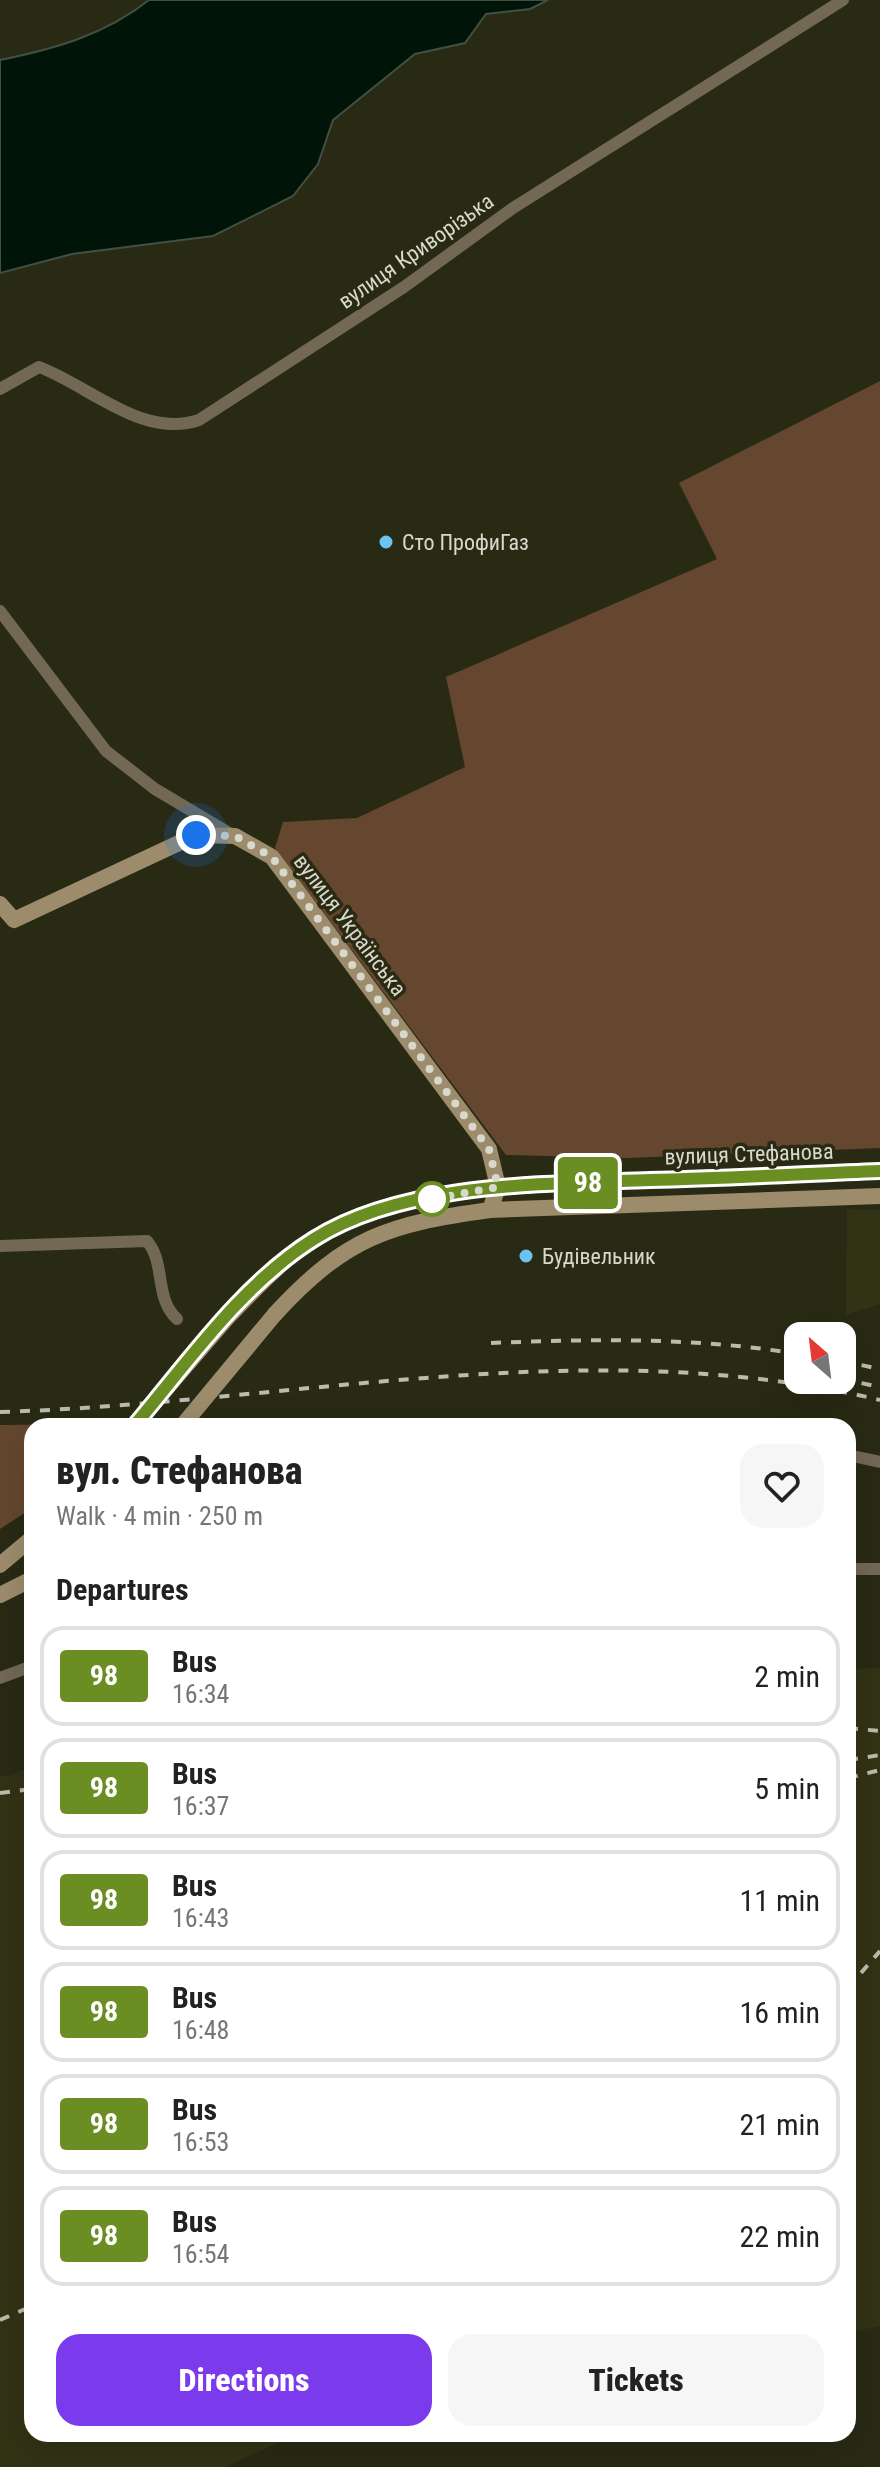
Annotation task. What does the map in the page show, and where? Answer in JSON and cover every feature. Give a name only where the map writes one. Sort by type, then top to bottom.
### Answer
[{"type":"main road","name":"вулиця Українська","points":[[7,923],[196,835],[235,836],[272,857],[489,1149],[498,1187]]},
{"type":"main road","points":[[0,904],[7,923]]},
{"type":"main road","name":"вулиця Стефанова","points":[[141,1418],[227,1318],[272,1272],[313,1240],[348,1220],[386,1209],[498,1187],[880,1171]]},
{"type":"main road","points":[[490,1210],[498,1187]]},
{"type":"main road","points":[[189,1418],[275,1314],[315,1273],[370,1236],[440,1217],[490,1210],[880,1196]]},
{"type":"main road","points":[[0,1565],[24,1545]]},
{"type":"main road","points":[[0,1595],[24,1583]]},
{"type":"street","name":"вулиця Криворізька","points":[[0,389],[39,367],[135,416],[164,425],[181,426],[199,420],[404,287],[513,208],[843,0]]},
{"type":"street","points":[[0,611],[106,751],[155,789],[235,836]]},
{"type":"street","points":[[0,1246],[147,1241],[155,1250],[166,1309],[177,1319]]},
{"type":"street","points":[[856,1457],[880,1462]]},
{"type":"street","points":[[856,1569],[880,1569]]},
{"type":"street","points":[[0,1678],[24,1669]]},
{"type":"shaded area","points":[[149,0],[548,0],[530,9],[486,14],[465,43],[415,54],[333,120],[318,164],[293,196],[213,236],[72,254],[0,273],[0,60],[78,39],[115,23]]},
{"type":"shaded area","points":[[880,381],[880,1148],[628,1158],[506,1155],[275,848],[283,822],[357,818],[465,767],[446,677],[717,559],[679,483]]},
{"type":"shaded area","points":[[847,1209],[880,1210],[880,1304],[846,1315]]},
{"type":"shaded area","points":[[0,1425],[24,1425],[24,1513],[0,1529]]},
{"type":"shaded area","points":[[880,1668],[880,2326],[856,2331],[856,1669]]},
{"type":"shaded area","points":[[24,1769],[24,2442],[281,2442],[225,2467],[0,2467],[0,1775],[8,1776]]},
{"type":"railway","points":[[491,1343],[683,1342],[784,1352]]},
{"type":"railway","points":[[856,1364],[880,1369]]},
{"type":"railway","points":[[0,1412],[551,1371],[661,1372],[771,1380],[880,1400]]},
{"type":"railway","points":[[856,1382],[880,1387]]},
{"type":"railway","points":[[856,1729],[880,1731]]},
{"type":"railway","points":[[856,1759],[880,1755]]},
{"type":"railway","points":[[856,1776],[880,1770]]},
{"type":"railway","points":[[0,1793],[24,1790]]},
{"type":"railway","points":[[856,1979],[880,1951]]},
{"type":"railway","points":[[0,2320],[24,2310]]},
{"type":"bus line","name":"98","points":[[141,1418],[227,1318],[272,1272],[313,1240],[348,1220],[454,1194],[498,1187],[880,1171]]},
{"type":"place","name":"Сто ПрофиГаз","points":[[386,542]]},
{"type":"place","name":"Будівельник","points":[[526,1256]]},
{"type":"route","points":[[196,835],[235,836],[272,857],[489,1149],[498,1187],[432,1199]]}]
